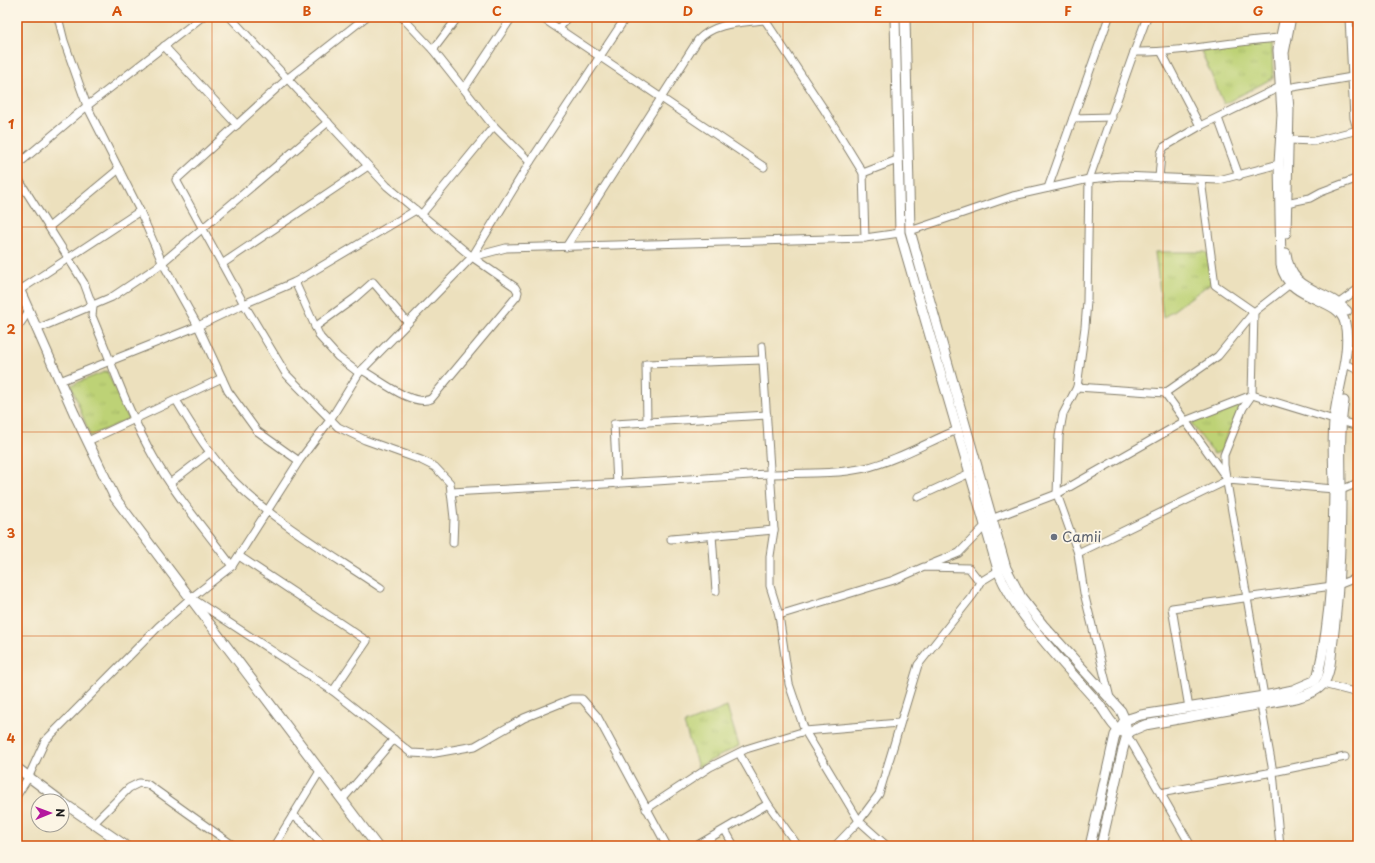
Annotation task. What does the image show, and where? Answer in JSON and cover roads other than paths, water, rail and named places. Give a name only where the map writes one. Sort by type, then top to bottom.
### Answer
[{"type":"street","points":[[58,17],[64,41],[86,106],[140,211],[162,262],[198,326],[228,391],[257,431],[299,461]]},
{"type":"street","points":[[17,165],[86,106],[202,17]]},
{"type":"street","points":[[230,17],[387,186],[472,257],[515,287],[518,292],[517,296],[432,399],[425,401],[410,398],[361,372],[338,357],[320,337],[295,282]]},
{"type":"street","points":[[366,17],[287,79],[176,180],[244,304],[286,374],[338,427],[365,440],[421,460],[435,468],[450,483],[454,518],[453,543]]},
{"type":"street","points":[[402,17],[433,50],[494,126],[530,162]]},
{"type":"street","points":[[433,50],[458,17]]},
{"type":"street","points":[[464,88],[512,17]]},
{"type":"street","points":[[541,17],[600,56],[660,99],[764,167]]},
{"type":"street","points":[[559,29],[567,17]]},
{"type":"street","points":[[17,795],[28,778],[45,741],[158,627],[191,598],[232,566],[299,461],[330,420],[361,372],[472,257],[530,162],[626,17]]},
{"type":"street","points":[[895,17],[897,160],[905,232],[957,430],[998,571],[1007,591],[1033,626],[1102,708],[1118,730],[1127,735],[1191,846]]},
{"type":"street","points":[[905,17],[905,232],[1006,568],[1021,597],[1043,625],[1121,711],[1126,720],[1127,735],[1100,846]]},
{"type":"street","points":[[1048,188],[1109,17]]},
{"type":"street","points":[[1110,700],[1084,593],[1078,553],[1057,494],[1059,436],[1063,414],[1077,387],[1087,301],[1089,179],[1147,17]]},
{"type":"street","points":[[1127,735],[1131,731],[1189,708],[1296,698],[1313,692],[1330,661],[1335,585],[1338,490],[1337,420],[1344,364],[1346,331],[1345,321],[1336,309],[1303,293],[1283,274],[1280,250],[1283,163],[1288,140],[1284,87],[1278,62],[1280,38],[1285,17]]},
{"type":"street","points":[[1291,17],[1284,53],[1282,133],[1286,203],[1287,265],[1293,282],[1339,303],[1347,312],[1351,322],[1354,368],[1337,420]]},
{"type":"street","points":[[1288,140],[1315,141],[1358,131],[1354,118],[1354,77],[1349,17]]},
{"type":"street","points":[[566,247],[695,44],[706,33],[723,25],[763,18],[823,108],[863,174],[865,238]]},
{"type":"street","points":[[1134,52],[1162,53],[1251,40],[1280,38]]},
{"type":"street","points":[[164,46],[238,125]]},
{"type":"street","points":[[1162,53],[1200,126]]},
{"type":"street","points":[[1159,178],[1161,153],[1164,146],[1200,126],[1284,87],[1354,77]]},
{"type":"street","points":[[1073,118],[1112,117]]},
{"type":"street","points":[[1218,118],[1239,176]]},
{"type":"street","points":[[37,329],[92,307],[112,297],[162,262],[328,122]]},
{"type":"street","points":[[60,381],[198,326],[295,282],[419,213],[494,126]]},
{"type":"street","points":[[863,174],[897,160]]},
{"type":"street","points":[[472,257],[506,248],[865,238],[905,232],[1013,196],[1089,179],[1122,176],[1220,180],[1283,163]]},
{"type":"street","points":[[222,264],[368,166]]},
{"type":"street","points":[[49,227],[119,169]]},
{"type":"street","points":[[17,177],[84,283],[92,307],[92,316],[135,420],[154,457],[170,483],[232,566]]},
{"type":"street","points":[[1286,203],[1310,198],[1321,192],[1358,178]]},
{"type":"street","points":[[1201,180],[1215,285],[1254,312]]},
{"type":"street","points":[[140,211],[69,258],[18,287],[115,498],[377,846]]},
{"type":"street","points":[[315,327],[355,298],[373,282],[408,323]]},
{"type":"street","points":[[1077,387],[1165,393],[1218,356],[1254,312],[1293,282]]},
{"type":"street","points":[[1339,303],[1358,289]]},
{"type":"street","points":[[17,328],[29,311]]},
{"type":"street","points":[[1254,312],[1252,395],[1243,408],[1224,455],[1224,465],[1228,480],[1273,772],[1280,846]]},
{"type":"street","points":[[762,346],[774,530],[770,556],[770,586],[779,615],[790,684],[805,731],[859,821],[887,846]]},
{"type":"street","points":[[647,422],[646,364],[763,360]]},
{"type":"street","points":[[88,442],[222,378]]},
{"type":"street","points":[[1165,393],[1228,480]]},
{"type":"street","points":[[779,615],[894,580],[960,553],[991,518],[1057,494],[1185,421],[1252,395],[1358,426]]},
{"type":"street","points":[[176,400],[209,453],[235,482],[268,511],[381,588]]},
{"type":"street","points":[[617,484],[614,424],[767,415]]},
{"type":"street","points":[[451,492],[617,484],[771,473],[827,474],[865,468],[893,459],[957,430]]},
{"type":"street","points":[[170,483],[209,453]]},
{"type":"street","points":[[918,497],[970,473]]},
{"type":"street","points":[[1078,553],[1228,480],[1338,490],[1358,483]]},
{"type":"street","points":[[671,539],[774,530]]},
{"type":"street","points":[[712,535],[716,591]]},
{"type":"street","points":[[239,556],[367,641],[333,691]]},
{"type":"street","points":[[924,567],[969,568],[980,582]]},
{"type":"street","points":[[835,846],[859,821],[879,794],[899,723],[918,665],[973,595],[980,582],[998,571]]},
{"type":"street","points":[[1189,708],[1172,608],[1335,585],[1358,577]]},
{"type":"street","points":[[191,598],[333,691],[411,753],[430,754],[475,746],[524,718],[570,699],[582,699],[597,716],[667,846]]},
{"type":"street","points":[[1320,681],[1358,693]]},
{"type":"street","points":[[1090,846],[1118,730],[1126,720],[1141,715],[1173,715],[1262,701]]},
{"type":"street","points":[[646,809],[710,767],[739,752],[805,731],[899,723]]},
{"type":"street","points":[[342,800],[394,739]]},
{"type":"street","points":[[739,752],[768,804],[798,846]]},
{"type":"street","points":[[1160,793],[1345,757]]},
{"type":"street","points":[[17,768],[28,778],[50,793]]},
{"type":"street","points":[[274,846],[320,771]]},
{"type":"street","points":[[93,824],[129,788],[139,783],[147,784],[234,846]]},
{"type":"street","points":[[696,846],[768,804]]},
{"type":"street","points":[[70,807],[126,846]]},
{"type":"street","points":[[293,816],[306,826],[323,846]]},
{"type":"street","points":[[725,830],[734,846]]},
{"type":"place","name":"Camii","points":[[1054,537]]}]
